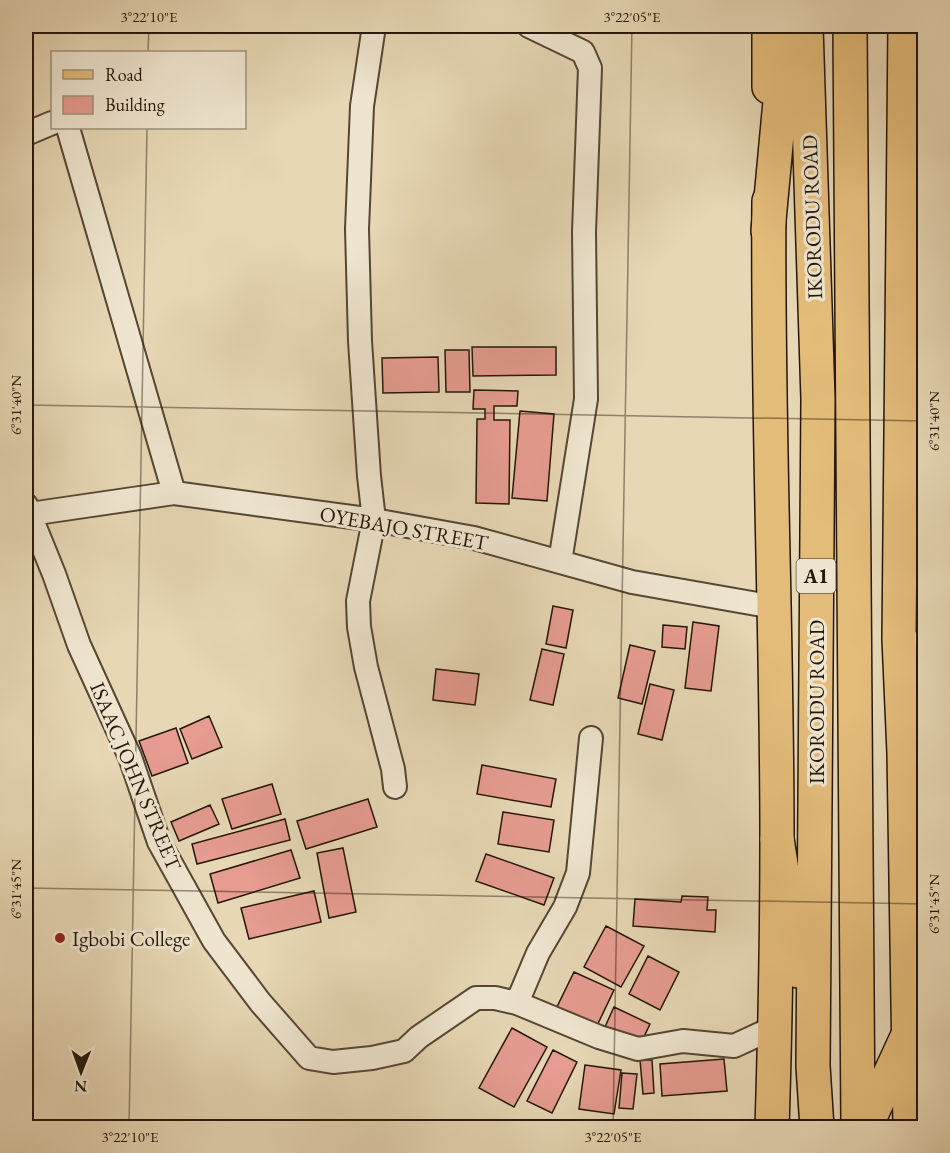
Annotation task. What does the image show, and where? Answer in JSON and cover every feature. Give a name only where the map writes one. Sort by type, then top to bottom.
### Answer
[{"type":"main road","name":"IKORODU ROAD","points":[[769,26],[768,231],[777,839],[772,1128]]},
{"type":"main road","points":[[768,231],[787,26]]},
{"type":"main road","name":"IKORODU ROAD","points":[[806,26],[818,399],[813,1066],[817,1128]]},
{"type":"main road","name":"IKORODU ROAD","points":[[850,26],[858,1128]]},
{"type":"main road","points":[[905,26],[914,218],[900,418],[912,642],[904,765],[914,1022],[910,1128]]},
{"type":"main road","points":[[777,839],[813,1066]]},
{"type":"main road","points":[[865,1128],[914,1022]]},
{"type":"street","points":[[374,26],[362,106],[357,229],[360,341],[374,520],[358,601],[359,627],[366,667],[393,769],[395,787]]},
{"type":"street","points":[[529,26],[583,52],[590,68],[584,231],[586,399],[560,562]]},
{"type":"street","points":[[26,134],[51,123]]},
{"type":"street","points":[[68,129],[174,493]]},
{"type":"street","name":"OYEBAJO STREET","points":[[28,509],[174,493],[374,520],[474,538],[632,582],[774,607]]},
{"type":"street","name":"ISAAC JOHN STREET","points":[[28,509],[79,645],[130,756],[159,842],[214,941],[260,1002],[309,1058],[333,1062],[372,1058],[404,1051],[419,1037],[476,998],[495,998],[517,1003],[599,1037],[638,1049],[682,1041],[734,1046],[775,1027]]},
{"type":"street","points":[[517,1003],[538,953],[565,908],[578,873],[591,738]]},
{"type":"building","points":[[472,347],[556,347],[556,375],[473,376]]},
{"type":"building","points":[[445,350],[469,350],[470,392],[446,392]]},
{"type":"building","points":[[438,357],[439,392],[383,393],[382,358]]},
{"type":"building","points":[[474,390],[518,391],[517,406],[494,406],[494,420],[510,420],[509,504],[476,503],[477,419],[485,419],[485,409],[473,409]]},
{"type":"building","points":[[520,411],[554,414],[547,501],[512,498]]},
{"type":"building","points":[[553,606],[573,610],[566,648],[546,644]]},
{"type":"building","points":[[693,622],[719,626],[711,691],[685,688]]},
{"type":"building","points":[[663,625],[687,627],[685,649],[662,647]]},
{"type":"building","points":[[630,645],[655,651],[642,704],[618,698]]},
{"type":"building","points":[[542,649],[564,654],[553,705],[530,700]]},
{"type":"building","points":[[436,669],[479,674],[475,705],[433,700]]},
{"type":"building","points":[[650,684],[674,690],[662,740],[638,734]]},
{"type":"building","points":[[209,716],[222,747],[192,759],[180,729]]},
{"type":"building","points":[[176,728],[188,763],[152,776],[139,741]]},
{"type":"building","points":[[482,765],[556,779],[551,807],[477,794]]},
{"type":"building","points":[[272,784],[281,814],[232,829],[222,799]]},
{"type":"building","points":[[368,799],[377,827],[306,849],[297,821]]},
{"type":"building","points":[[210,805],[219,824],[179,841],[171,822]]},
{"type":"building","points":[[503,812],[554,820],[549,852],[498,844]]},
{"type":"building","points":[[285,819],[290,840],[197,864],[192,844]]},
{"type":"building","points":[[343,848],[356,912],[329,918],[317,853]]},
{"type":"building","points":[[291,850],[300,878],[218,903],[210,874]]},
{"type":"building","points":[[486,854],[554,878],[544,905],[476,881]]},
{"type":"building","points":[[314,891],[321,922],[249,939],[241,908]]},
{"type":"building","points":[[682,896],[708,897],[707,910],[716,910],[715,932],[633,926],[635,899],[681,902]]},
{"type":"building","points":[[924,900],[924,952],[923,952]]},
{"type":"building","points":[[606,926],[644,946],[621,987],[584,967]]},
{"type":"building","points":[[648,956],[679,972],[660,1010],[629,994]]},
{"type":"building","points":[[574,972],[614,990],[594,1032],[554,1013]]},
{"type":"building","points":[[614,1007],[650,1024],[640,1045],[604,1029]]},
{"type":"building","points":[[512,1028],[547,1047],[514,1107],[479,1088]]},
{"type":"building","points":[[553,1050],[577,1062],[552,1113],[527,1101]]},
{"type":"building","points":[[724,1059],[727,1091],[662,1096],[660,1064]]},
{"type":"building","points":[[640,1060],[652,1060],[654,1093],[643,1094]]},
{"type":"building","points":[[585,1065],[621,1070],[614,1114],[579,1109]]},
{"type":"building","points":[[622,1073],[637,1074],[633,1109],[619,1108]]},
{"type":"place","name":"Igbobi College","points":[[60,938]]}]
